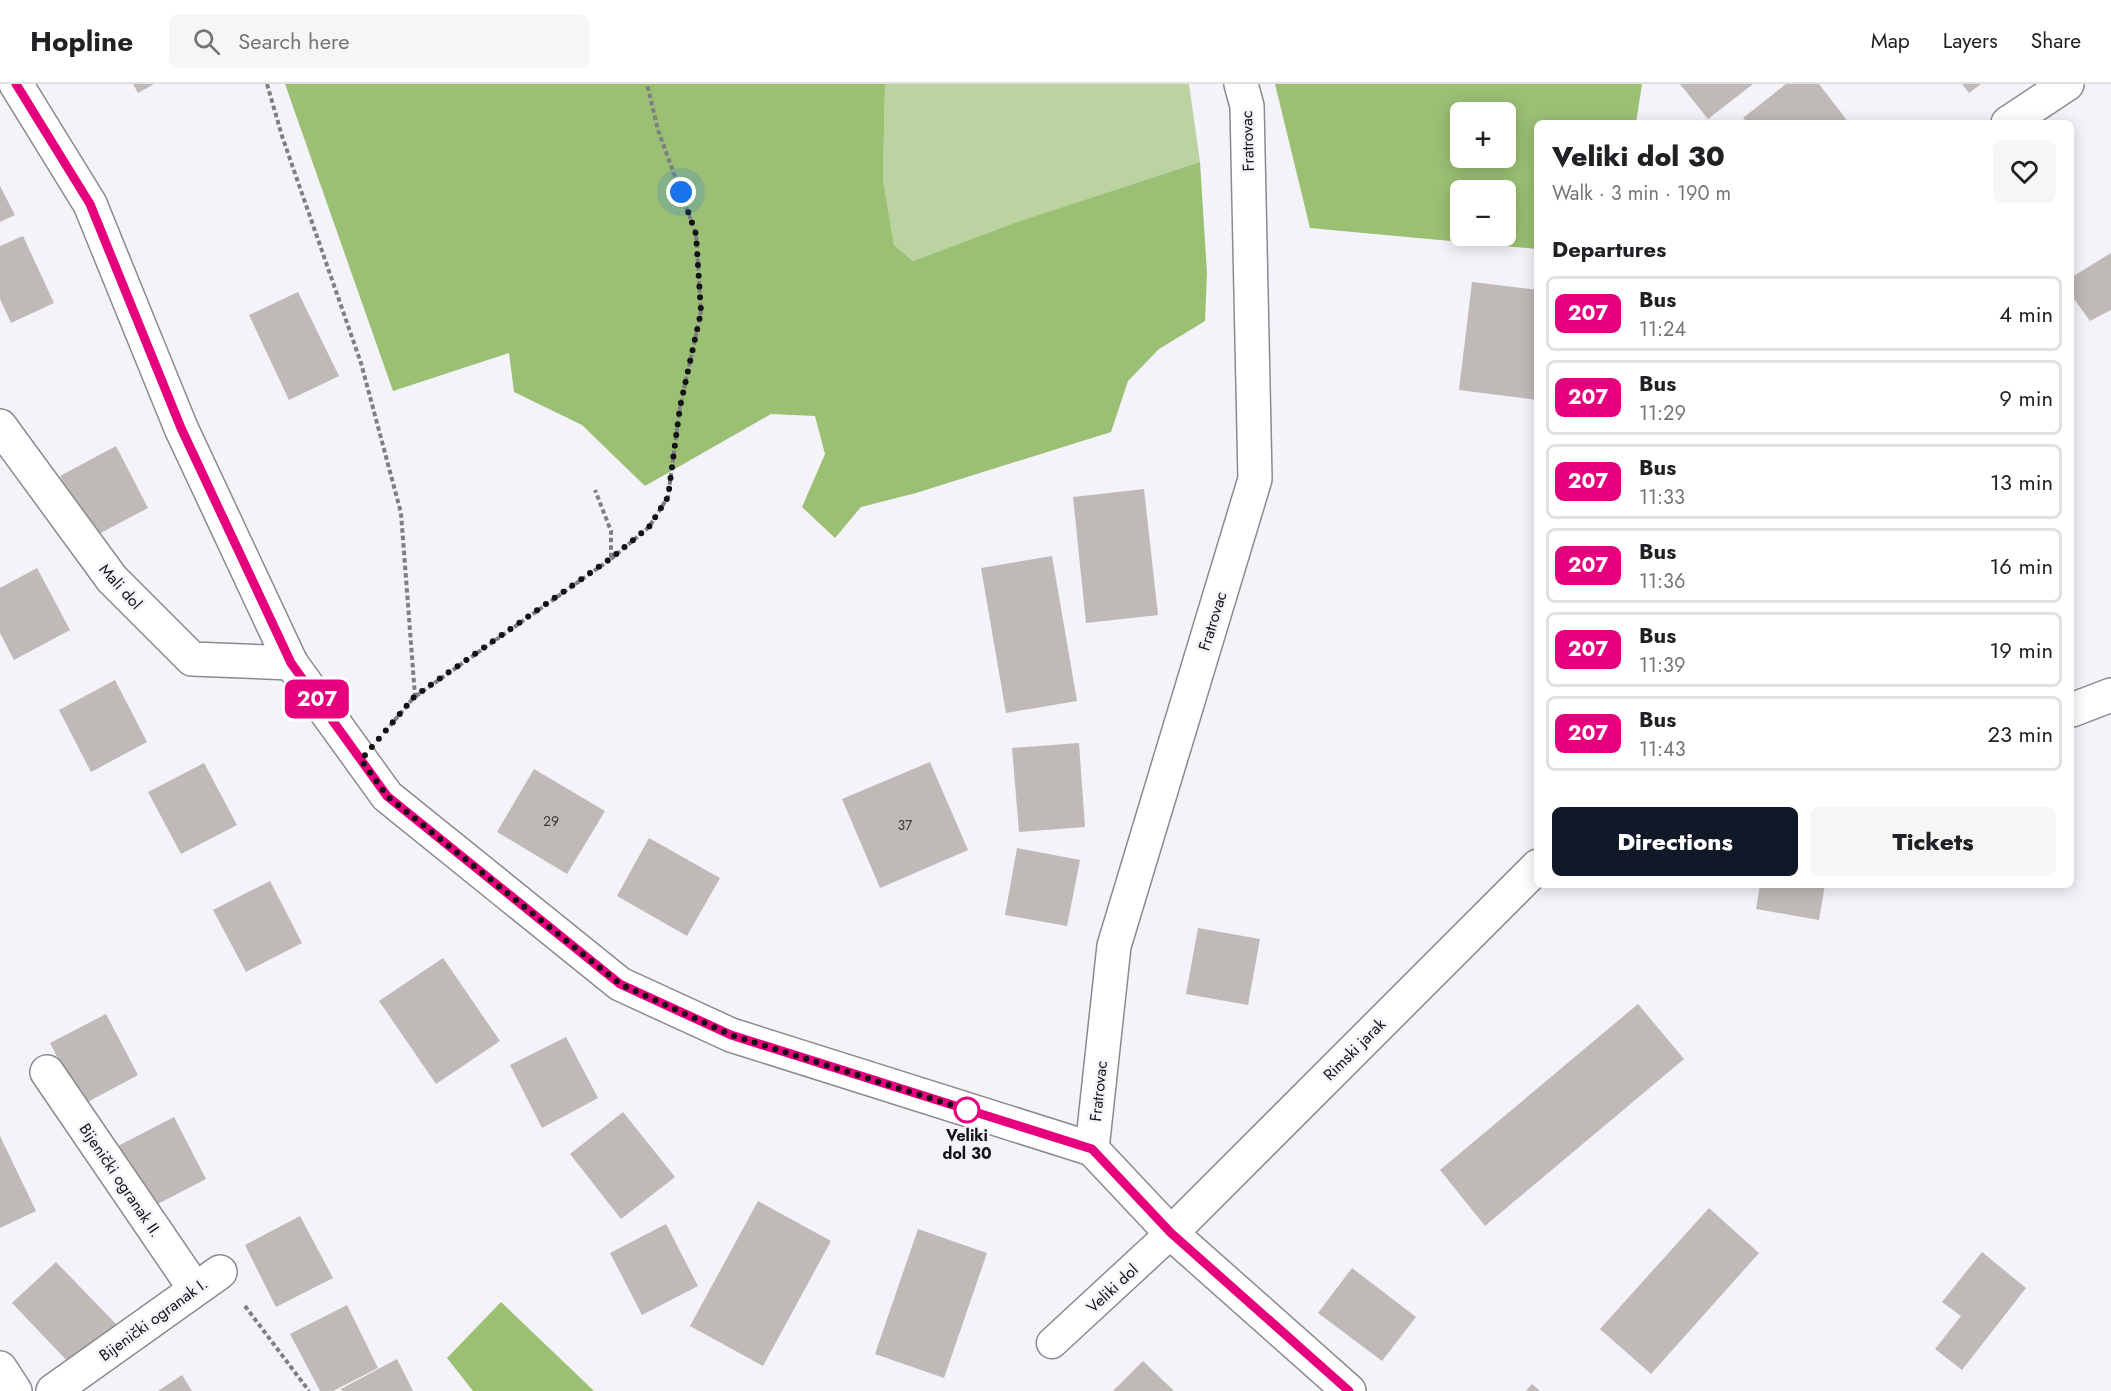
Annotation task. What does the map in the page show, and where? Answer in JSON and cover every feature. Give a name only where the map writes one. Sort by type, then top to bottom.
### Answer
[{"type":"street","points":[[16,84],[90,204],[181,428],[291,663],[387,796],[620,984],[731,1035],[1092,1149],[1171,1233],[1349,1391]]},
{"type":"street","name":"Fratrovac","points":[[1092,1149],[1114,946],[1255,479],[1247,106],[1241,84]]},
{"type":"street","points":[[2013,120],[2067,84]]},
{"type":"street","name":"Mali dol","points":[[0,426],[112,579],[192,659],[291,663]]},
{"type":"street","points":[[2074,709],[2111,695]]},
{"type":"street","name":"Rimski jarak","points":[[1171,1233],[1534,870]]},
{"type":"street","name":"Bijenički ogranak II.","points":[[47,1072],[207,1280]]},
{"type":"street","name":"Bijenički ogranak I.","points":[[53,1391],[207,1280]]},
{"type":"street","points":[[0,1368],[15,1391]]},
{"type":"lane","name":"Veliki dol","points":[[1052,1343],[1171,1233]]},
{"type":"path","points":[[267,84],[282,136],[361,363],[401,513],[415,696]]},
{"type":"path","points":[[361,760],[415,696],[610,559],[649,527],[668,497],[680,407],[701,312],[696,234],[658,130],[647,84]]},
{"type":"path","points":[[595,490],[611,531],[610,559]]},
{"type":"path","name":"Bijenički ogranak I.","points":[[207,1280],[309,1391]]},
{"type":"green space","points":[[285,84],[885,84],[883,179],[894,245],[913,261],[1014,223],[1200,162],[1207,273],[1205,321],[1159,349],[1128,381],[1111,432],[916,493],[861,507],[835,538],[802,507],[825,454],[815,416],[771,414],[645,486],[582,425],[514,392],[509,353],[393,391]]},
{"type":"green space","points":[[885,84],[1189,84],[1200,162],[1014,223],[913,261],[894,245],[883,179]]},
{"type":"green space","points":[[1275,84],[1642,84],[1636,120],[1534,120],[1534,249],[1505,246],[1516,246],[1516,180],[1450,180],[1450,241],[1310,228]]},
{"type":"green space","points":[[501,1302],[594,1391],[473,1391],[447,1358]]},
{"type":"building","points":[[133,84],[154,84],[138,93]]},
{"type":"building","points":[[1680,84],[1753,84],[1708,119]]},
{"type":"building","points":[[1786,84],[1819,84],[1847,120],[1745,120],[1743,118]]},
{"type":"building","points":[[1962,84],[1981,84],[1969,93]]},
{"type":"building","points":[[0,186],[15,215],[0,222]]},
{"type":"building","points":[[23,236],[54,303],[11,323],[0,299],[0,246]]},
{"type":"building","points":[[2111,253],[2111,310],[2090,321],[2074,299],[2074,276]]},
{"type":"building","points":[[1472,282],[1534,290],[1534,399],[1459,390]]},
{"type":"building","points":[[298,292],[339,376],[289,400],[249,315]]},
{"type":"building","points":[[116,446],[148,508],[93,537],[60,476]]},
{"type":"building","points":[[1144,489],[1158,615],[1086,623],[1073,497]]},
{"type":"building","points":[[1052,556],[1077,701],[1006,713],[981,568]]},
{"type":"building","points":[[37,568],[70,630],[14,660],[0,633],[0,588]]},
{"type":"building","points":[[115,680],[147,742],[91,772],[59,710]]},
{"type":"building","points":[[1079,743],[1085,827],[1019,832],[1012,748]]},
{"type":"building","points":[[930,762],[968,850],[880,888],[842,799]]},
{"type":"building","points":[[204,763],[237,825],[181,854],[148,792]]},
{"type":"building","points":[[534,769],[605,811],[567,874],[497,832]]},
{"type":"building","points":[[649,838],[720,878],[687,936],[617,896]]},
{"type":"building","points":[[1017,848],[1080,860],[1067,926],[1005,915]]},
{"type":"building","points":[[270,881],[302,943],[246,972],[213,910]]},
{"type":"building","points":[[1760,888],[1824,888],[1819,920],[1756,909]]},
{"type":"building","points":[[1198,928],[1260,939],[1248,1005],[1186,994]]},
{"type":"building","points":[[443,958],[500,1041],[436,1084],[379,1001]]},
{"type":"building","points":[[1638,1004],[1684,1059],[1485,1226],[1440,1170]]},
{"type":"building","points":[[106,1014],[138,1075],[82,1105],[50,1043]]},
{"type":"building","points":[[566,1037],[598,1098],[542,1128],[510,1065]]},
{"type":"building","points":[[623,1112],[675,1177],[621,1219],[570,1154]]},
{"type":"building","points":[[174,1117],[206,1179],[150,1208],[118,1146]]},
{"type":"building","points":[[0,1136],[36,1211],[0,1228]]},
{"type":"building","points":[[758,1201],[831,1241],[763,1366],[690,1326]]},
{"type":"building","points":[[1709,1208],[1759,1253],[1651,1374],[1600,1329]]},
{"type":"building","points":[[300,1216],[333,1278],[276,1307],[245,1245]]},
{"type":"building","points":[[666,1224],[698,1286],[642,1315],[610,1253]]},
{"type":"building","points":[[918,1229],[987,1253],[944,1378],[875,1354]]},
{"type":"building","points":[[1982,1252],[2026,1288],[1962,1370],[1935,1349],[1961,1316],[1942,1302]]},
{"type":"building","points":[[56,1262],[117,1325],[73,1367],[12,1303]]},
{"type":"building","points":[[1352,1268],[1416,1317],[1382,1361],[1318,1313]]},
{"type":"building","points":[[347,1305],[378,1368],[333,1391],[320,1391],[290,1334]]},
{"type":"building","points":[[397,1359],[413,1391],[342,1391],[341,1389]]},
{"type":"building","points":[[1143,1361],[1174,1391],[1113,1391]]},
{"type":"building","points":[[182,1375],[192,1391],[158,1391]]},
{"type":"building","points":[[1532,1384],[1540,1391],[1526,1391]]},
{"type":"bus line","name":"207","points":[[16,84],[90,204],[181,428],[291,663],[387,796],[620,984],[731,1035],[1092,1149],[1171,1233],[1349,1391]]},
{"type":"place","name":"Veliki dol 30","points":[[967,1110]]},
{"type":"route","points":[[681,192],[696,234],[701,312],[680,407],[668,497],[649,527],[610,559],[415,696],[361,760],[387,796],[620,984],[731,1035],[974,1112],[967,1110]]}]
